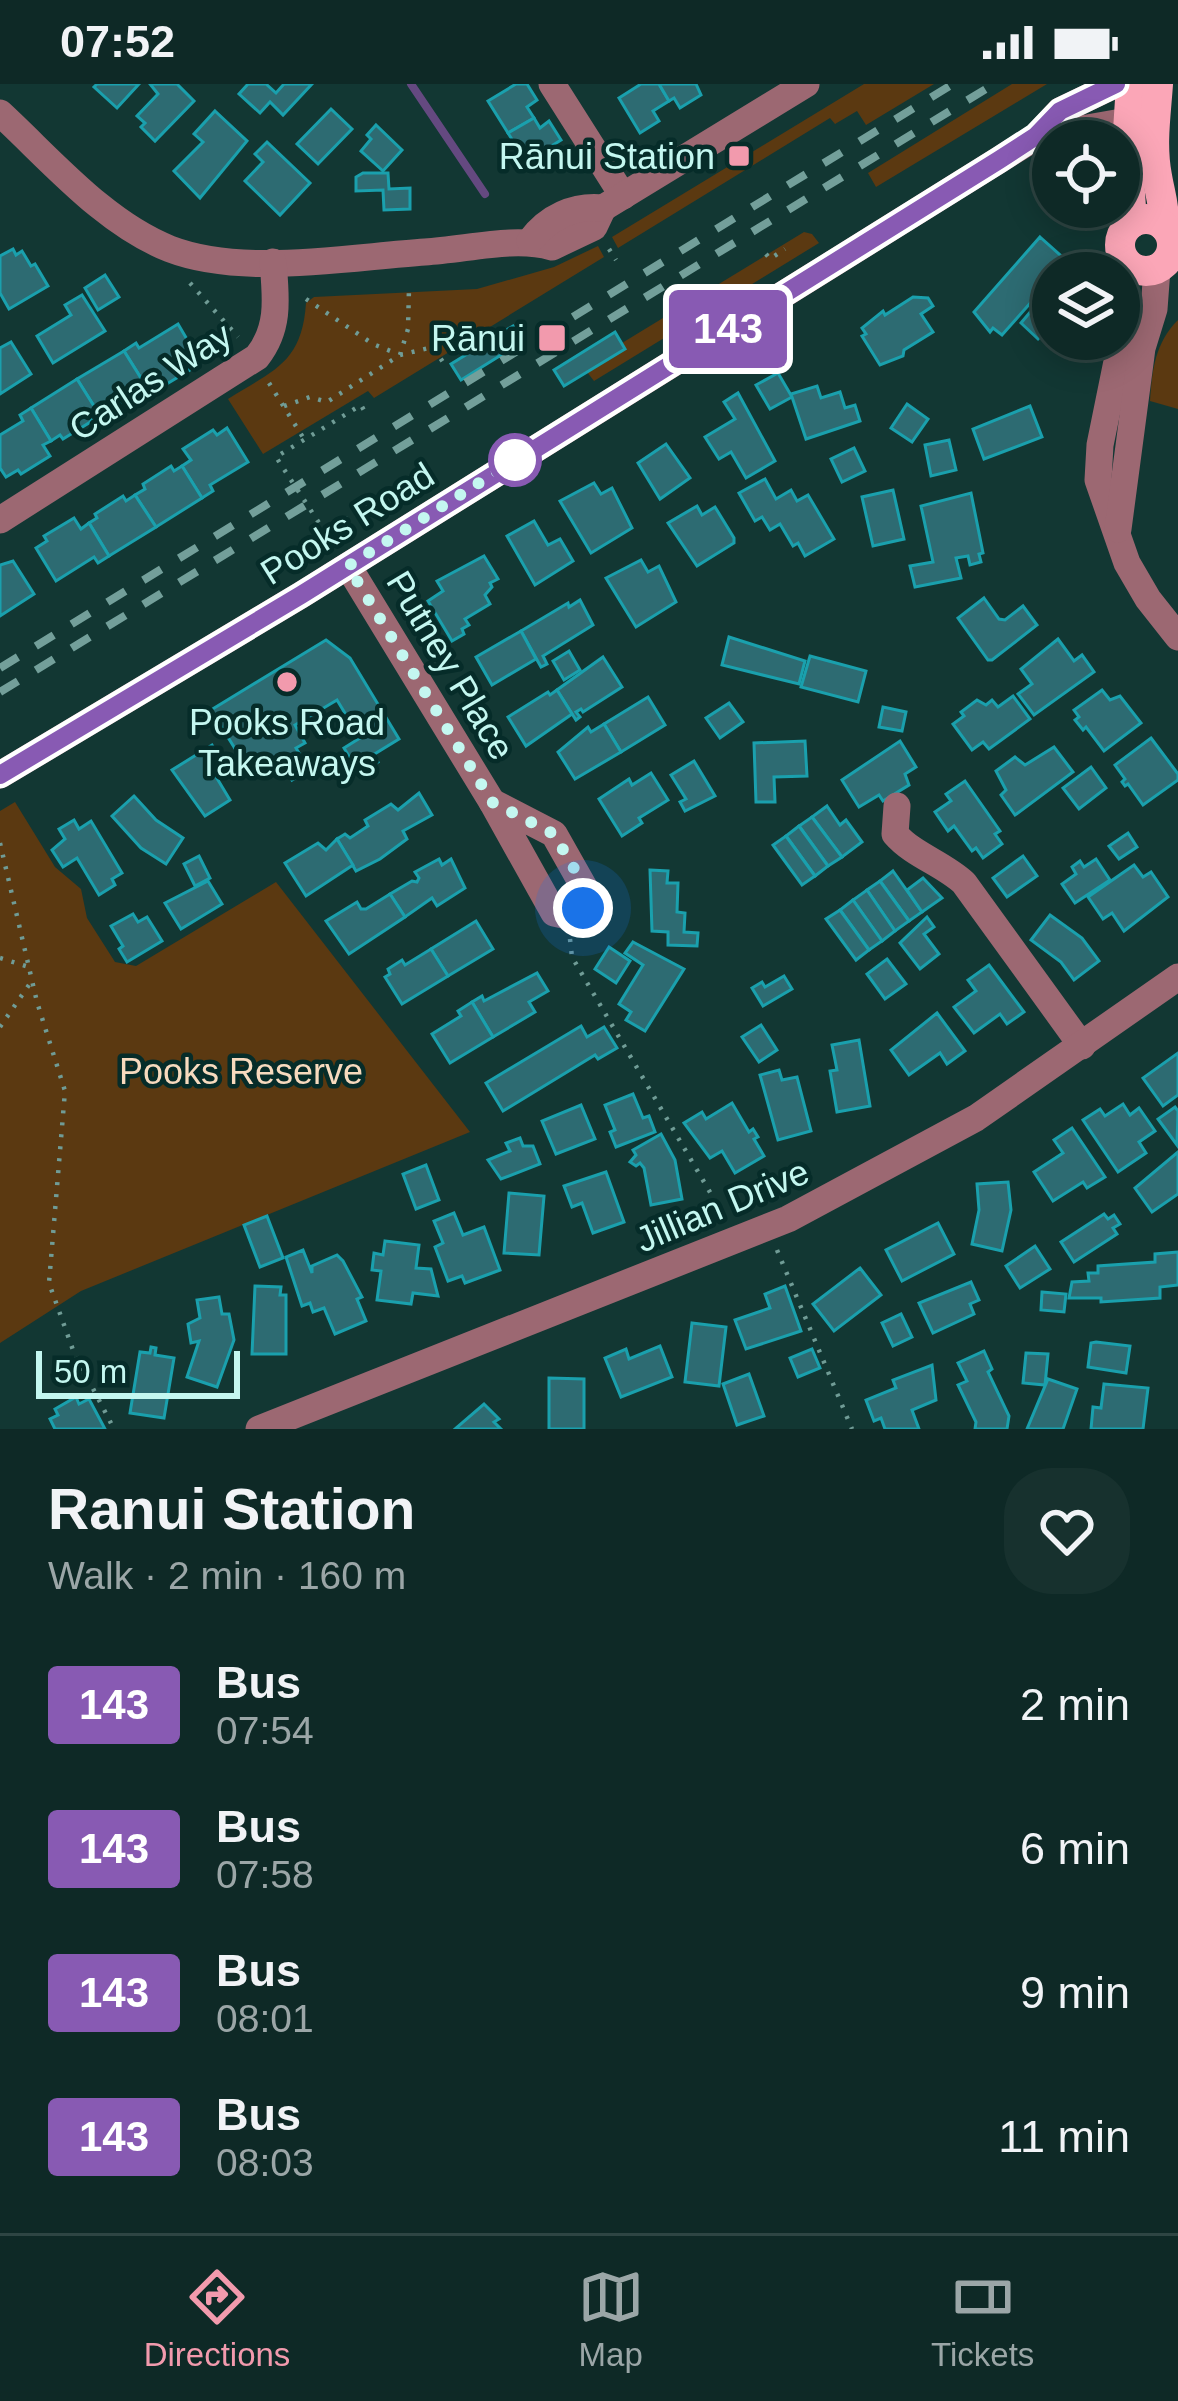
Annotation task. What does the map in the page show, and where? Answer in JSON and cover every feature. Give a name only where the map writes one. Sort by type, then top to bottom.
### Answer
[{"type":"main road","points":[[1131,84],[1154,142],[1157,178],[1171,226],[1167,275]]},
{"type":"main road","points":[[1140,123],[1158,84]]},
{"type":"main road","points":[[1140,221],[1171,226]]},
{"type":"street","points":[[552,84],[613,202]]},
{"type":"street","points":[[0,113],[105,210],[170,249],[216,259],[273,262],[530,241],[552,247],[594,227],[613,202],[806,84]]},
{"type":"street","name":"Pooks Road","points":[[1051,120],[1060,111],[1116,84]]},
{"type":"street","name":"Pooks Road","points":[[1134,120],[1143,118]]},
{"type":"street","name":"Pooks Road","points":[[0,775],[348,566],[1032,138]]},
{"type":"street","name":"Carlas Way","points":[[0,520],[256,357],[267,344],[276,316],[273,262]]},
{"type":"street","points":[[1118,534],[1142,348],[1167,275]]},
{"type":"street","points":[[1117,360],[1098,480],[1136,581],[1178,637]]},
{"type":"street","name":"Putney Place","points":[[348,566],[492,802]]},
{"type":"street","points":[[897,806],[896,834],[964,883],[1082,1046]]},
{"type":"street","name":"Jillian Drive","points":[[259,1429],[788,1219],[945,1137],[1178,977]]},
{"type":"path","points":[[766,254],[770,259],[784,249]]},
{"type":"path","points":[[610,250],[616,260]]},
{"type":"path","points":[[186,279],[244,346]]},
{"type":"path","points":[[400,355],[408,329],[409,288]]},
{"type":"path","points":[[306,299],[373,344],[400,355]]},
{"type":"path","points":[[284,406],[310,397],[327,402],[400,355],[434,347],[445,365]]},
{"type":"path","points":[[265,376],[304,439]]},
{"type":"path","points":[[325,532],[276,457],[361,405],[367,414]]},
{"type":"path","points":[[283,566],[279,559],[408,481],[406,476]]},
{"type":"path","points":[[0,843],[32,981],[65,1091],[49,1283],[73,1350],[114,1429]]},
{"type":"path","points":[[571,928],[572,957],[727,1220]]},
{"type":"path","points":[[0,958],[29,968]]},
{"type":"path","points":[[0,1027],[32,981]]},
{"type":"path","points":[[775,1245],[853,1429]]},
{"type":"green space","points":[[864,84],[934,84],[866,125],[857,111],[835,124],[830,118],[618,248],[612,237]]},
{"type":"green space","points":[[1012,84],[1047,84],[876,187],[868,173]]},
{"type":"green space","points":[[804,232],[819,243],[594,381],[587,372],[625,349],[622,343]]},
{"type":"green space","points":[[598,246],[604,257],[374,398],[368,391],[263,454],[228,399],[283,363],[299,339],[306,303],[314,297],[477,289],[554,267]]},
{"type":"green space","points":[[1178,320],[1178,409],[1150,401],[1156,358]]},
{"type":"green space","name":"Pooks Reserve","points":[[15,802],[55,867],[81,889],[87,918],[115,962],[136,966],[276,882],[470,1132],[81,1291],[0,1343],[0,811]]},
{"type":"building","points":[[139,84],[117,108],[94,87]]},
{"type":"building","points":[[150,84],[177,84],[194,101],[155,141],[137,116],[158,94]]},
{"type":"building","points":[[248,84],[266,84],[276,93],[284,84],[312,84],[283,115],[270,102],[260,113],[239,94]]},
{"type":"building","points":[[516,84],[527,84],[537,100],[527,107],[534,118],[508,133],[488,101]]},
{"type":"building","points":[[641,84],[659,84],[669,101],[653,111],[659,121],[640,133],[619,98]]},
{"type":"building","points":[[659,84],[696,84],[701,95],[680,108],[674,98],[669,101]]},
{"type":"building","points":[[331,109],[352,129],[318,164],[297,144]]},
{"type":"building","points":[[215,111],[247,141],[200,198],[174,171],[203,142],[194,134]]},
{"type":"building","points":[[534,118],[540,128],[549,121],[561,140],[526,162],[508,133]]},
{"type":"building","points":[[376,125],[402,150],[383,171],[361,151]]},
{"type":"building","points":[[267,142],[310,183],[280,215],[245,181],[263,162],[255,154]]},
{"type":"building","points":[[388,173],[389,189],[410,188],[410,209],[384,210],[383,190],[356,191],[356,177]]},
{"type":"building","points":[[1040,237],[1057,252],[1032,252],[1032,301],[1002,335],[993,328],[990,332],[974,312]]},
{"type":"building","points":[[13,249],[16,255],[22,251],[31,266],[35,264],[48,286],[9,309],[0,293],[0,256]]},
{"type":"building","points":[[105,275],[119,297],[98,310],[85,288]]},
{"type":"building","points":[[82,295],[105,331],[53,363],[37,336],[71,315],[65,305]]},
{"type":"building","points":[[913,297],[928,298],[933,306],[921,314],[933,332],[904,350],[903,356],[880,365],[862,328],[883,311],[885,315]]},
{"type":"building","points":[[1032,310],[1032,333],[1021,323]]},
{"type":"building","points":[[178,324],[198,358],[187,365],[190,370],[160,388],[153,377],[144,383],[124,351],[136,343],[139,348]]},
{"type":"building","points":[[513,326],[522,342],[461,380],[451,364]]},
{"type":"building","points":[[615,332],[625,349],[564,386],[554,370]]},
{"type":"building","points":[[11,342],[31,374],[0,394],[0,348]]},
{"type":"building","points":[[124,351],[144,383],[136,387],[139,392],[111,409],[108,405],[97,411],[77,379]]},
{"type":"building","points":[[778,373],[792,397],[770,409],[756,385]]},
{"type":"building","points":[[77,379],[97,411],[89,417],[92,421],[51,441],[31,408]]},
{"type":"building","points":[[817,386],[821,398],[840,392],[845,408],[855,405],[860,421],[806,439],[791,394]]},
{"type":"building","points":[[738,393],[775,461],[746,478],[731,452],[719,459],[705,437],[735,419],[724,402]]},
{"type":"building","points":[[907,404],[928,419],[912,442],[891,428]]},
{"type":"building","points":[[1030,406],[1042,437],[984,459],[973,429]]},
{"type":"building","points":[[31,408],[51,441],[43,445],[50,456],[21,474],[18,470],[6,477],[0,468],[0,435],[23,421],[20,415]]},
{"type":"building","points":[[227,428],[248,462],[210,485],[213,491],[202,498],[182,466],[191,460],[183,449],[213,430],[217,435]]},
{"type":"building","points":[[949,440],[956,470],[931,476],[925,445]]},
{"type":"building","points":[[666,444],[690,478],[660,499],[638,463]]},
{"type":"building","points":[[854,448],[865,471],[842,482],[831,459]]},
{"type":"building","points":[[171,466],[174,471],[182,466],[202,498],[156,527],[135,495]]},
{"type":"building","points":[[765,479],[776,499],[791,490],[797,501],[808,495],[834,539],[805,556],[780,524],[770,530],[762,517],[755,521],[739,493]]},
{"type":"building","points":[[594,483],[601,494],[612,488],[632,528],[591,553],[560,501]]},
{"type":"building","points":[[893,490],[904,539],[873,546],[862,497]]},
{"type":"building","points":[[971,493],[981,562],[970,565],[968,556],[956,558],[961,578],[915,587],[910,566],[933,562],[921,506]]},
{"type":"building","points":[[135,495],[156,527],[109,556],[89,523],[123,496],[126,501]]},
{"type":"building","points":[[697,506],[702,515],[715,507],[734,543],[697,566],[668,523]]},
{"type":"building","points":[[74,518],[81,529],[89,523],[109,556],[98,563],[94,557],[56,581],[36,548],[47,541],[44,536]]},
{"type":"building","points":[[534,521],[548,545],[560,539],[573,561],[535,585],[507,536]]},
{"type":"building","points":[[484,556],[498,579],[490,583],[485,595],[490,604],[465,619],[469,625],[462,629],[464,634],[452,641],[428,601],[443,591],[437,581]]},
{"type":"building","points":[[641,560],[648,572],[659,566],[676,602],[636,627],[606,578]]},
{"type":"building","points":[[13,561],[34,594],[0,616],[0,565]]},
{"type":"building","points":[[984,598],[999,619],[1005,620],[1023,606],[1037,625],[992,660],[958,618]]},
{"type":"building","points":[[580,600],[593,625],[543,656],[547,664],[541,667],[521,631]]},
{"type":"building","points":[[521,631],[536,659],[492,685],[476,657]]},
{"type":"building","points":[[729,637],[805,661],[799,684],[722,665]]},
{"type":"building","points":[[1058,639],[1074,661],[1082,655],[1094,672],[1034,715],[1018,694],[1032,684],[1021,669]]},
{"type":"building","points":[[326,640],[350,658],[399,739],[373,755],[378,762],[359,773],[344,748],[360,738],[337,700],[295,725],[305,743],[293,757],[303,773],[292,780],[281,758],[252,776],[211,710]]},
{"type":"building","points":[[569,651],[580,670],[564,680],[553,661]]},
{"type":"building","points":[[810,656],[866,671],[858,702],[801,687]]},
{"type":"building","points":[[603,657],[622,687],[576,712],[580,717],[576,720],[557,690]]},
{"type":"building","points":[[557,690],[572,714],[526,746],[508,717]]},
{"type":"building","points":[[1102,690],[1110,700],[1120,696],[1141,723],[1104,751],[1075,720],[1079,717],[1074,710]]},
{"type":"building","points":[[1013,696],[1030,719],[989,749],[983,742],[972,750],[953,724],[964,716],[961,712],[977,700],[986,705],[992,700],[998,707]]},
{"type":"building","points":[[648,697],[665,725],[621,752],[604,724]]},
{"type":"building","points":[[729,703],[743,722],[720,738],[706,718]]},
{"type":"building","points":[[883,707],[906,712],[902,731],[879,727]]},
{"type":"building","points":[[604,724],[621,752],[575,779],[558,752],[588,727],[591,732]]},
{"type":"building","points":[[1151,738],[1178,780],[1143,805],[1122,782],[1125,779],[1115,765]]},
{"type":"building","points":[[805,741],[807,776],[774,777],[775,802],[756,802],[754,743]]},
{"type":"building","points":[[900,741],[916,767],[905,774],[909,785],[883,801],[879,795],[859,807],[842,780]]},
{"type":"building","points":[[212,745],[223,763],[212,770],[230,800],[205,816],[172,770]]},
{"type":"building","points":[[1054,747],[1073,772],[1015,815],[1001,795],[1006,790],[996,771],[1015,757],[1025,765]]},
{"type":"building","points":[[694,761],[715,796],[685,811],[680,802],[686,799],[671,775]]},
{"type":"building","points":[[1091,767],[1106,788],[1079,809],[1063,788]]},
{"type":"building","points":[[651,773],[668,800],[639,818],[642,823],[622,836],[599,799],[629,779],[632,785]]},
{"type":"building","points":[[965,781],[1000,831],[995,834],[1002,844],[983,858],[954,826],[948,831],[935,812],[951,801],[946,794]]},
{"type":"building","points":[[419,793],[432,815],[403,831],[407,839],[380,859],[356,871],[337,839],[345,834],[350,838],[368,826],[365,820],[391,804],[398,810]]},
{"type":"building","points":[[134,796],[156,820],[183,838],[166,864],[141,848],[112,816]]},
{"type":"building","points":[[827,806],[840,825],[846,820],[862,842],[842,857],[812,817]]},
{"type":"building","points":[[812,817],[842,857],[828,866],[799,826]]},
{"type":"building","points":[[74,820],[79,829],[91,821],[122,873],[112,879],[115,885],[99,895],[77,858],[63,867],[52,850],[65,839],[59,829]]},
{"type":"building","points":[[799,826],[828,866],[815,876],[786,836]]},
{"type":"building","points":[[1128,833],[1137,847],[1119,859],[1109,846]]},
{"type":"building","points":[[786,836],[815,876],[802,885],[773,845]]},
{"type":"building","points":[[337,839],[353,865],[306,896],[285,863],[318,843],[326,850]]},
{"type":"building","points":[[199,856],[210,878],[195,886],[184,864]]},
{"type":"building","points":[[1023,856],[1037,876],[1007,897],[993,878]]},
{"type":"building","points":[[439,859],[442,865],[451,859],[465,888],[437,906],[432,898],[405,917],[390,894],[417,882],[415,872]]},
{"type":"building","points":[[1096,859],[1110,880],[1075,903],[1062,884],[1076,874],[1072,867],[1080,861],[1084,867]]},
{"type":"building","points":[[1134,865],[1143,877],[1151,872],[1168,897],[1124,931],[1112,913],[1103,919],[1088,897]]},
{"type":"building","points":[[650,870],[668,871],[667,883],[678,883],[677,912],[685,913],[684,932],[698,933],[697,946],[668,945],[668,932],[652,931]]},
{"type":"building","points":[[893,871],[922,912],[909,921],[880,881]]},
{"type":"building","points":[[923,878],[942,898],[922,912],[907,890]]},
{"type":"building","points":[[208,881],[222,904],[181,929],[165,903]]},
{"type":"building","points":[[880,881],[909,921],[895,931],[867,890]]},
{"type":"building","points":[[867,890],[895,931],[882,941],[853,900]]},
{"type":"building","points":[[390,894],[405,917],[349,954],[326,921],[357,902],[366,909]]},
{"type":"building","points":[[853,900],[882,941],[869,950],[840,910]]},
{"type":"building","points":[[840,910],[869,950],[856,960],[826,919]]},
{"type":"building","points":[[133,914],[138,922],[147,917],[162,941],[127,962],[111,926]]},
{"type":"building","points":[[1050,915],[1082,938],[1099,961],[1074,980],[1061,962],[1031,940]]},
{"type":"building","points":[[927,917],[934,927],[924,934],[939,954],[920,969],[900,943]]},
{"type":"building","points":[[476,921],[493,949],[448,976],[431,949]]},
{"type":"building","points":[[633,942],[684,969],[645,1031],[626,1020],[631,1012],[619,1004],[643,965],[625,953]]},
{"type":"building","points":[[609,947],[630,961],[616,983],[595,969]]},
{"type":"building","points":[[431,949],[448,976],[402,1004],[385,977],[390,974],[388,969]]},
{"type":"building","points":[[887,959],[906,984],[885,999],[867,974]]},
{"type":"building","points":[[989,965],[1024,1012],[1007,1024],[1000,1014],[974,1033],[954,1007],[976,991],[968,980]]},
{"type":"building","points":[[537,973],[548,991],[529,1002],[535,1012],[493,1037],[472,1002],[482,996],[484,1001]]},
{"type":"building","points":[[784,976],[792,989],[763,1006],[752,988],[762,982],[765,987]]},
{"type":"building","points":[[472,1002],[493,1037],[450,1063],[432,1034],[461,1016],[458,1011]]},
{"type":"building","points":[[937,1013],[965,1051],[947,1064],[940,1053],[909,1075],[891,1050]]},
{"type":"building","points":[[761,1025],[777,1050],[759,1062],[742,1037]]},
{"type":"building","points":[[581,1026],[587,1037],[604,1027],[617,1048],[598,1059],[595,1055],[503,1111],[486,1083]]},
{"type":"building","points":[[859,1040],[870,1106],[837,1112],[830,1071],[837,1070],[832,1045]]},
{"type":"building","points":[[1178,1053],[1178,1095],[1163,1106],[1143,1078]]},
{"type":"building","points":[[779,1070],[782,1080],[797,1077],[811,1131],[778,1140],[760,1075]]},
{"type":"building","points":[[633,1094],[655,1132],[616,1147],[605,1105]]},
{"type":"building","points":[[732,1103],[749,1132],[753,1129],[758,1137],[754,1139],[764,1156],[735,1173],[722,1151],[710,1158],[684,1123],[702,1112],[706,1119]]},
{"type":"building","points":[[1123,1104],[1130,1115],[1139,1108],[1155,1131],[1139,1142],[1146,1153],[1118,1172],[1083,1120],[1100,1109],[1105,1116]]},
{"type":"building","points":[[581,1105],[595,1139],[556,1154],[542,1121]]},
{"type":"building","points":[[1175,1107],[1178,1111],[1177,1145],[1158,1119]]},
{"type":"building","points":[[1072,1128],[1105,1177],[1087,1188],[1083,1182],[1053,1201],[1034,1172],[1063,1153],[1054,1140]]},
{"type":"building","points":[[661,1134],[675,1160],[682,1199],[651,1205],[644,1168],[630,1162],[636,1155],[633,1150]]},
{"type":"building","points":[[520,1138],[523,1146],[533,1146],[540,1164],[501,1179],[488,1160],[510,1151],[506,1143]]},
{"type":"building","points":[[1178,1152],[1178,1194],[1152,1212],[1135,1188]]},
{"type":"building","points":[[426,1165],[439,1200],[416,1209],[403,1174]]},
{"type":"building","points":[[606,1172],[624,1222],[593,1233],[582,1203],[572,1207],[564,1186]]},
{"type":"building","points":[[1008,1182],[1011,1210],[1002,1251],[972,1244],[979,1210],[977,1184]]},
{"type":"building","points":[[509,1193],[544,1196],[539,1255],[504,1253]]},
{"type":"building","points":[[454,1213],[463,1235],[484,1227],[500,1270],[465,1283],[462,1276],[448,1281],[435,1247],[443,1243],[434,1221]]},
{"type":"building","points":[[1104,1214],[1108,1219],[1114,1215],[1120,1224],[1113,1228],[1117,1234],[1074,1262],[1061,1242]]},
{"type":"building","points":[[267,1216],[283,1258],[260,1267],[244,1225]]},
{"type":"building","points":[[938,1223],[954,1254],[902,1281],[886,1250]]},
{"type":"building","points":[[385,1241],[419,1245],[416,1268],[431,1269],[438,1296],[413,1293],[411,1304],[377,1300],[381,1271],[372,1270],[374,1253],[383,1255]]},
{"type":"building","points":[[1035,1246],[1050,1269],[1020,1288],[1006,1266]]},
{"type":"building","points":[[303,1250],[312,1273],[312,1266],[337,1255],[343,1261],[362,1297],[357,1299],[366,1321],[335,1334],[324,1308],[313,1312],[310,1303],[302,1306],[286,1257]]},
{"type":"building","points":[[1178,1252],[1178,1285],[1160,1287],[1160,1298],[1101,1302],[1101,1298],[1069,1298],[1072,1282],[1089,1281],[1088,1273],[1098,1273],[1098,1266],[1155,1262],[1155,1254]]},
{"type":"building","points":[[860,1268],[881,1295],[834,1331],[813,1304]]},
{"type":"building","points":[[971,1282],[979,1300],[970,1304],[974,1314],[933,1333],[919,1303]]},
{"type":"building","points":[[255,1286],[281,1287],[280,1295],[286,1295],[286,1354],[252,1354]]},
{"type":"building","points":[[785,1286],[801,1331],[746,1349],[735,1320],[770,1308],[765,1294]]},
{"type":"building","points":[[1042,1292],[1066,1294],[1064,1312],[1041,1310]]},
{"type":"building","points":[[219,1297],[222,1314],[229,1314],[234,1340],[217,1387],[187,1377],[199,1341],[191,1343],[188,1324],[200,1318],[197,1300]]},
{"type":"building","points":[[901,1314],[912,1337],[893,1346],[882,1323]]},
{"type":"building","points":[[692,1323],[726,1327],[719,1386],[685,1382]]},
{"type":"building","points":[[1091,1343],[1130,1346],[1126,1373],[1088,1367]]},
{"type":"building","points":[[660,1346],[672,1377],[621,1397],[605,1358],[626,1349],[629,1359]]},
{"type":"building","points":[[151,1347],[156,1348],[155,1355],[174,1358],[164,1418],[130,1413],[140,1352],[150,1353]]},
{"type":"building","points":[[812,1349],[820,1368],[798,1377],[790,1358]]},
{"type":"building","points":[[984,1351],[992,1369],[988,1372],[1009,1416],[1007,1429],[975,1429],[958,1385],[967,1381],[958,1363]]},
{"type":"building","points":[[1026,1353],[1048,1354],[1045,1385],[1023,1383]]},
{"type":"building","points":[[932,1365],[936,1400],[912,1410],[919,1429],[885,1429],[881,1418],[874,1421],[866,1400],[896,1388],[893,1380]]},
{"type":"building","points":[[749,1374],[764,1416],[737,1425],[723,1384]]},
{"type":"building","points":[[549,1378],[584,1379],[584,1429],[549,1429]]},
{"type":"building","points":[[1048,1379],[1077,1389],[1063,1429],[1027,1429]]},
{"type":"building","points":[[1104,1384],[1148,1388],[1143,1429],[1091,1429],[1093,1407],[1101,1408]]},
{"type":"building","points":[[76,1397],[79,1404],[89,1399],[105,1429],[55,1429],[50,1419],[58,1415],[55,1409]]},
{"type":"building","points":[[484,1404],[499,1419],[494,1422],[501,1429],[455,1429]]},
{"type":"waterway","points":[[411,84],[485,194]]},
{"type":"railway","points":[[0,668],[953,84]]},
{"type":"railway","points":[[0,692],[994,84]]},
{"type":"bus line","name":"143","points":[[0,775],[301,595],[999,160],[1036,136],[1060,111],[1116,84]]},
{"type":"place","name":"Rānui Station","points":[[739,156]]},
{"type":"place","name":"Rānui","points":[[552,338]]},
{"type":"place","name":"Pooks Road Takeaways","points":[[287,682]]},
{"type":"route","points":[[515,460],[348,566],[492,802],[554,834],[590,896],[583,908]]}]
